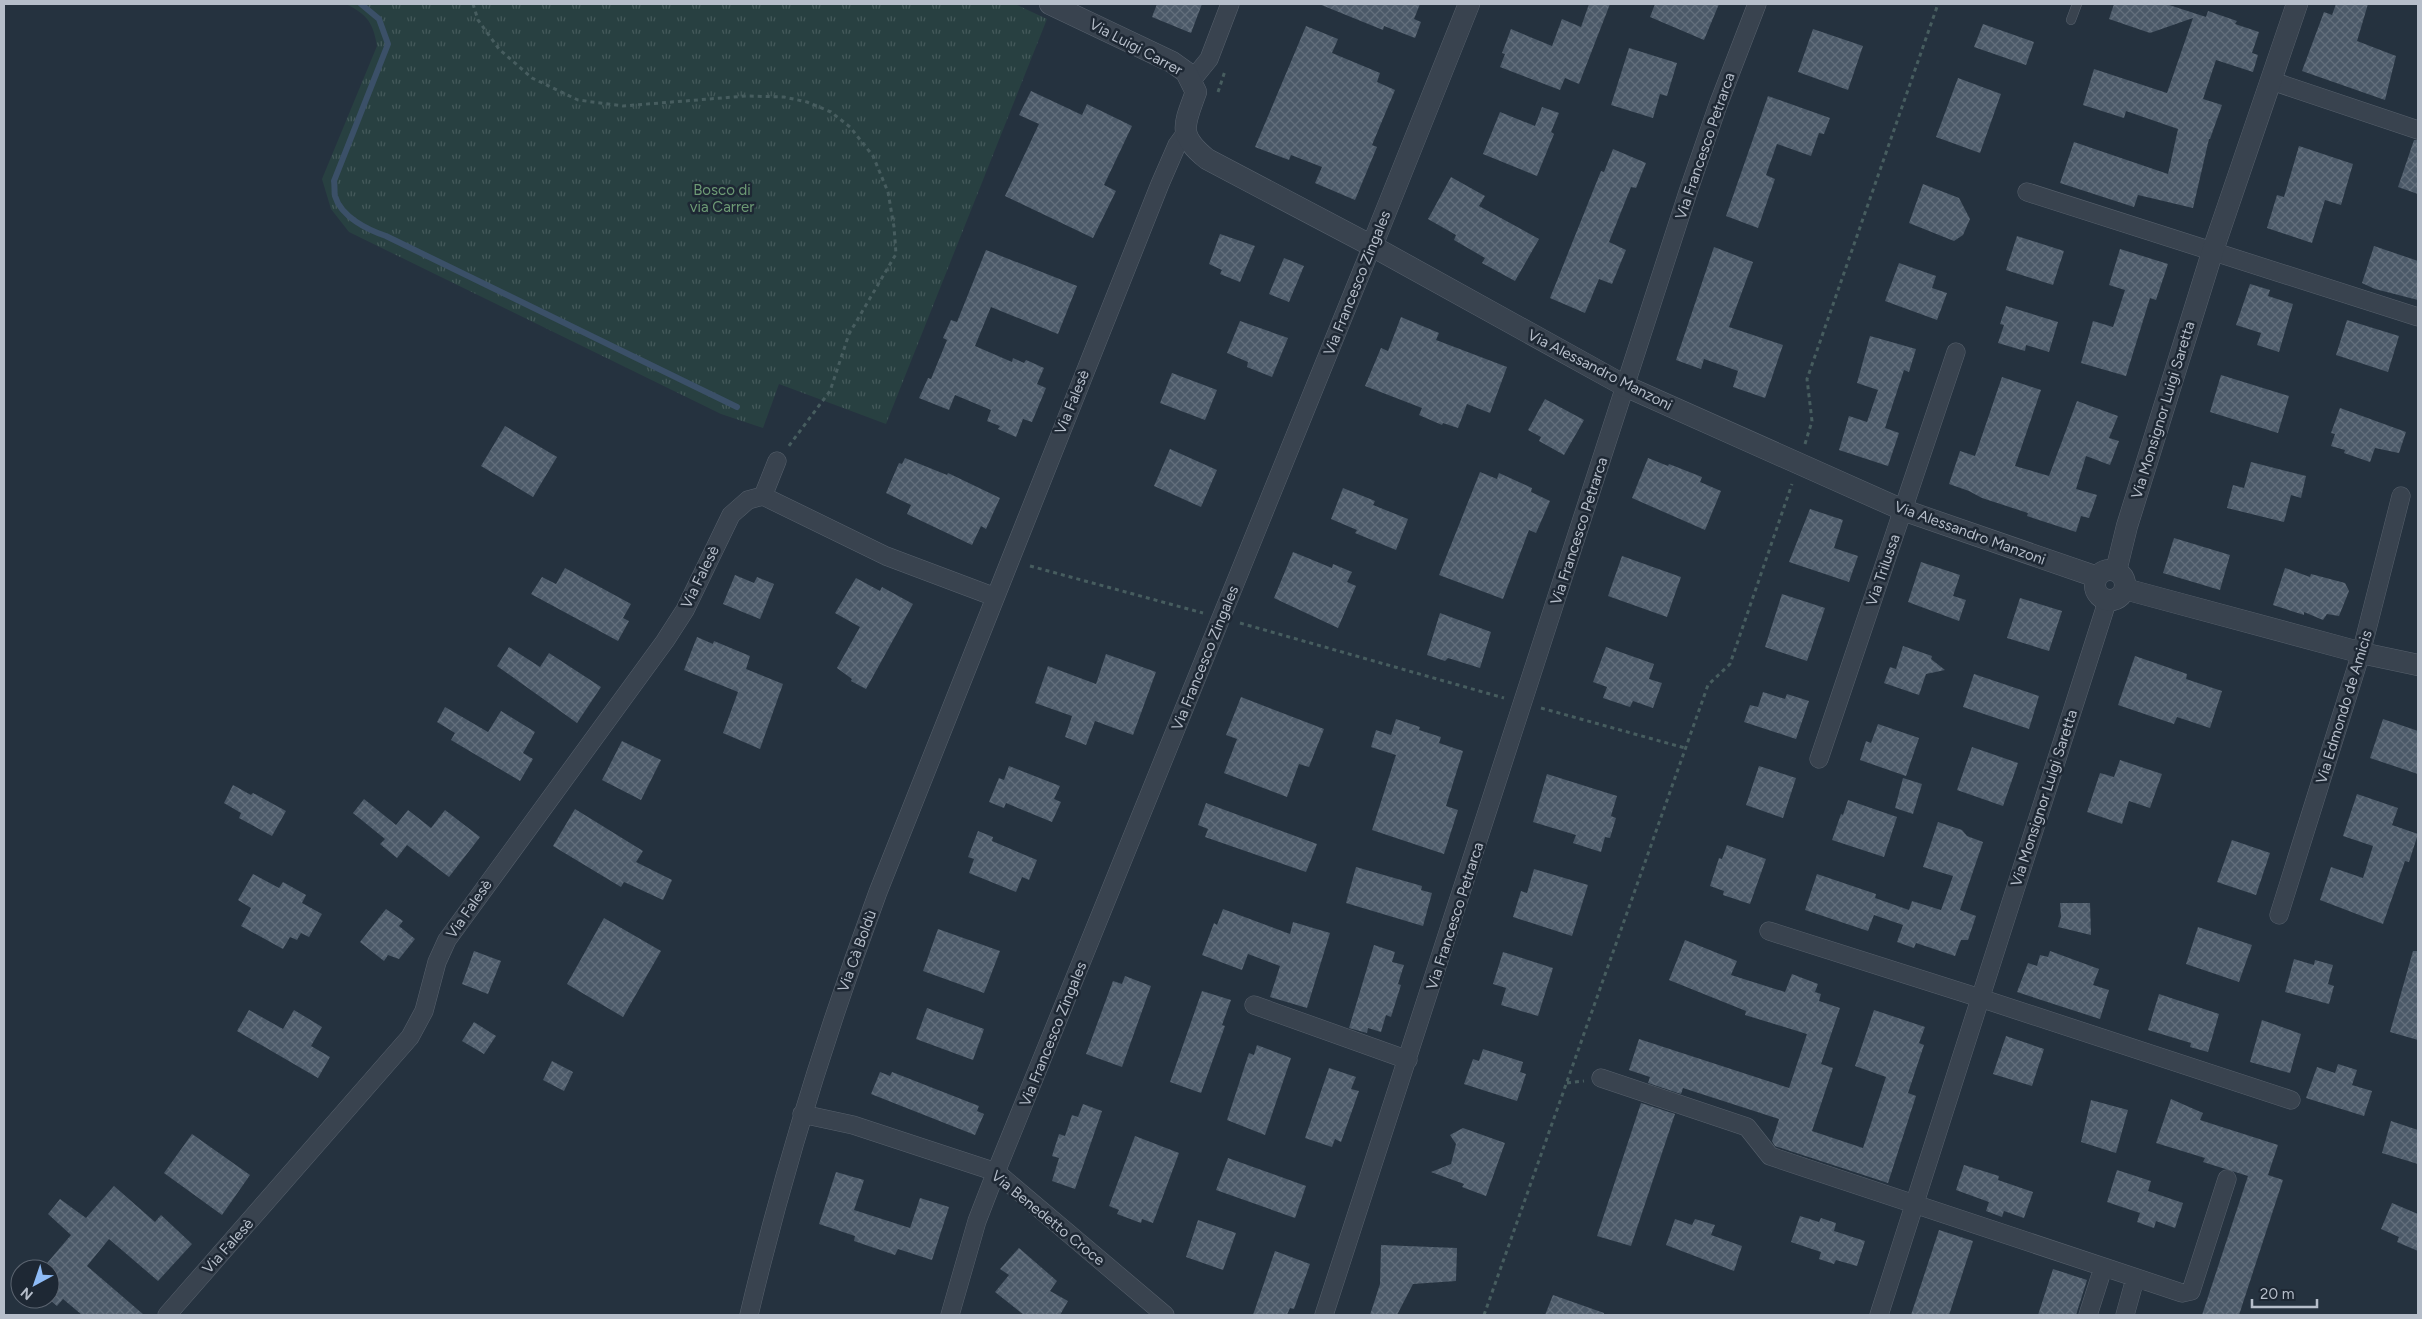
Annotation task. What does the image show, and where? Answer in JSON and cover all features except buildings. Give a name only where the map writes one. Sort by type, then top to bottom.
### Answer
[{"type":"street","name":"Via Luigi Carrer","points":[[1050,4],[1172,62],[1186,72],[1192,80]]},
{"type":"street","points":[[1192,80],[1209,59],[1230,4]]},
{"type":"street","name":"Via Francesco Zingales","points":[[950,1315],[977,1221],[996,1172],[1222,618],[1468,4]]},
{"type":"street","name":"Via Francesco Petrarca","points":[[1324,1315],[1625,386],[1718,105],[1757,4]]},
{"type":"street","name":"Via Monsignor Luigi Saretta","points":[[1880,1315],[2111,584],[2127,526],[2213,250],[2297,4]]},
{"type":"street","name":"Via Falesè","points":[[995,598],[1160,184],[1177,145],[1185,134],[1187,118],[1196,92],[1192,80]]},
{"type":"street","points":[[2272,81],[2418,130]]},
{"type":"street","name":"Via Alessandro Manzoni","points":[[1185,134],[1191,146],[1207,159],[1372,246],[1625,386],[1903,510],[2111,584],[2361,653],[2418,665]]},
{"type":"street","points":[[2027,192],[2418,317]]},
{"type":"street","name":"Via Trilussa","points":[[1819,759],[1956,352]]},
{"type":"street","points":[[777,461],[763,496],[886,556],[995,598]]},
{"type":"street","name":"Via Falesè","points":[[167,1315],[410,1036],[424,1011],[437,962],[447,940],[685,610],[731,515],[748,500],[763,496]]},
{"type":"street","name":"Via Edmondo de Amicis","points":[[2279,915],[2361,653],[2400,496]]},
{"type":"street","name":"Via Cà Boldù","points":[[748,1315],[802,1114],[847,978],[875,900],[995,598]]},
{"type":"street","points":[[1769,931],[2291,1100]]},
{"type":"street","points":[[1254,1005],[1408,1060]]},
{"type":"street","points":[[1601,1078],[1747,1127],[1770,1156],[1915,1203],[2135,1279],[2182,1293],[2191,1291],[2227,1179]]},
{"type":"street","name":"Via Benedetto Croce","points":[[802,1114],[853,1125],[996,1172],[1164,1315]]},
{"type":"street","points":[[2088,1315],[2103,1268]]},
{"type":"street","points":[[2125,1315],[2135,1279]]},
{"type":"lane","points":[[2071,20],[2077,4]]},
{"type":"path","points":[[473,4],[478,20],[506,55],[532,78],[578,100],[624,106],[729,97],[784,97],[807,102],[831,112],[850,127],[873,156],[888,192],[896,254],[849,334],[830,391],[777,461]]},
{"type":"path","points":[[1484,1315],[1708,685],[1730,664],[1812,421],[1807,379],[1938,4]]},
{"type":"path","points":[[1215,102],[1228,65]]},
{"type":"path","points":[[1030,566],[1685,748]]},
{"type":"green space","name":"Bosco di via Carrer","points":[[346,4],[1015,4],[1047,19],[886,424],[779,384],[763,428],[721,414],[349,232],[331,209],[322,179],[377,46],[374,31],[368,20],[360,12]]},
{"type":"waterway","points":[[361,4],[379,19],[388,44],[334,181],[335,196],[343,210],[356,222],[371,230],[737,407]]}]
